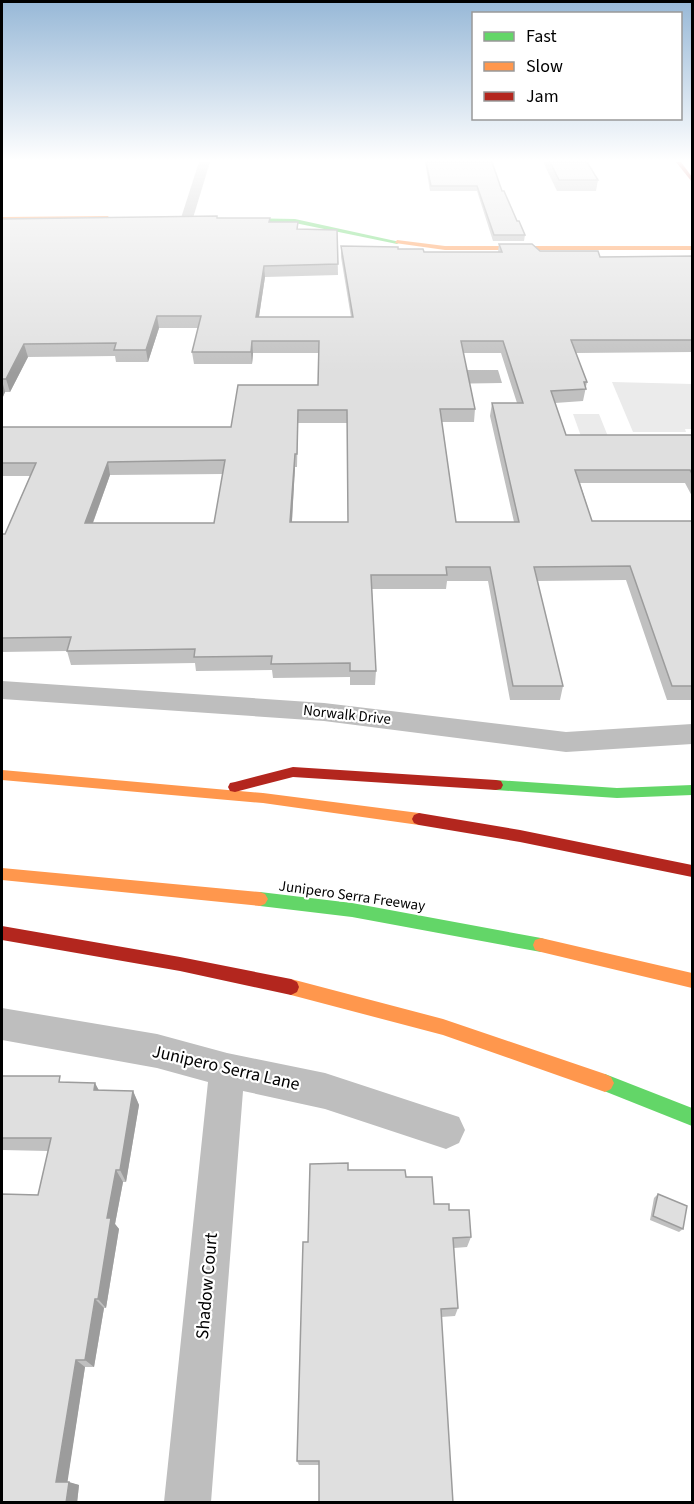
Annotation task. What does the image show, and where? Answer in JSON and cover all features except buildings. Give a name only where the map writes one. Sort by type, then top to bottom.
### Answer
[{"type":"main road","points":[[344,232],[396,243],[445,248],[693,248]]},
{"type":"main road","points":[[218,792],[293,772],[606,793],[693,790]]},
{"type":"main road","points":[[2,776],[218,792],[402,815],[585,846],[693,871]]},
{"type":"main road","name":"Junipero Serra Freeway","points":[[2,874],[152,887],[352,910],[571,951],[693,981]]},
{"type":"main road","points":[[2,933],[151,958],[359,1003],[470,1036],[576,1072],[693,1117]]},
{"type":"street","name":"Norwalk Drive","points":[[2,690],[324,712],[566,742],[693,734]]},
{"type":"street","name":"Junipero Serra Lane","points":[[2,1024],[157,1051],[227,1070],[325,1091],[446,1130]]},
{"type":"street","name":"Shadow Court","points":[[188,1503],[227,1070]]},
{"type":"shaded area","points":[[437,370],[498,370],[502,383],[439,384]]},
{"type":"shaded area","points":[[612,382],[692,384],[692,429],[685,429],[686,432],[633,432]]},
{"type":"shaded area","points":[[573,414],[599,414],[609,439],[582,439]]},
{"type":"traffic: fast","points":[[349,232],[397,242]]},
{"type":"traffic: fast","points":[[496,785],[617,793],[692,790]]},
{"type":"traffic: fast","points":[[260,899],[352,910],[541,945]]},
{"type":"traffic: fast","points":[[605,1083],[692,1117]]},
{"type":"traffic: slow","points":[[397,242],[445,248],[692,248]]},
{"type":"traffic: slow","points":[[2,775],[263,798],[419,819]]},
{"type":"traffic: slow","points":[[2,874],[260,899]]},
{"type":"traffic: slow","points":[[541,945],[692,981]]},
{"type":"traffic: slow","points":[[291,987],[443,1027],[605,1083]]},
{"type":"traffic: jam","points":[[235,787],[293,772],[496,785]]},
{"type":"traffic: jam","points":[[419,819],[520,836],[692,871]]},
{"type":"traffic: jam","points":[[2,933],[180,964],[291,987]]}]
